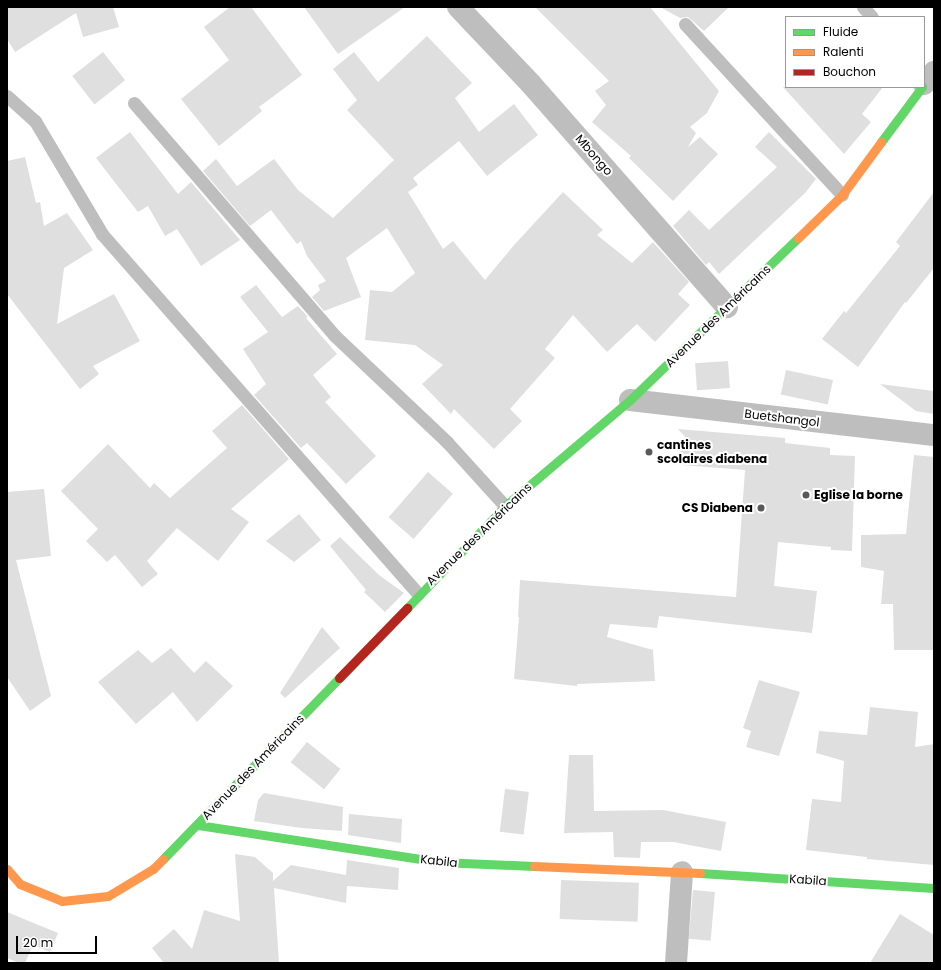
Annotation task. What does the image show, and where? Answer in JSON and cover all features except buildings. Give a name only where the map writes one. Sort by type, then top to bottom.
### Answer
[{"type":"street","name":"Mbongo","points":[[458,7],[532,84],[728,307]]},
{"type":"street","name":"Avenue des Américains","points":[[7,869],[20,884],[62,901],[108,896],[153,869],[198,825],[418,594],[505,506],[630,400],[728,307],[842,195],[919,88]]},
{"type":"street","name":"Buetshangol","points":[[630,400],[934,436]]},
{"type":"street","name":"Kabila","points":[[198,825],[440,862],[682,872],[934,888]]},
{"type":"street","points":[[676,963],[682,872]]},
{"type":"lane","points":[[863,7],[871,16]]},
{"type":"lane","points":[[686,24],[842,195]]},
{"type":"lane","points":[[7,96],[35,121],[102,234],[418,594]]},
{"type":"lane","points":[[134,103],[334,335],[447,442],[505,506]]},
{"type":"traffic: fast","points":[[881,142],[921,88]]},
{"type":"traffic: fast","points":[[407,608],[505,506],[630,400],[798,238]]},
{"type":"traffic: fast","points":[[163,859],[339,678]]},
{"type":"traffic: fast","points":[[198,825],[440,862],[534,866]]},
{"type":"traffic: fast","points":[[700,873],[934,888]]},
{"type":"traffic: slow","points":[[798,238],[842,195],[881,142]]},
{"type":"traffic: slow","points":[[7,869],[20,884],[62,901],[108,896],[153,869],[163,859]]},
{"type":"traffic: slow","points":[[534,866],[700,873]]},
{"type":"traffic: jam","points":[[339,678],[407,608]]},
{"type":"place","name":"cantines scolaires diabena","points":[[649,452]]},
{"type":"place","name":"Eglise la borne","points":[[806,495]]},
{"type":"place","name":"CS Diabena","points":[[761,508]]}]
